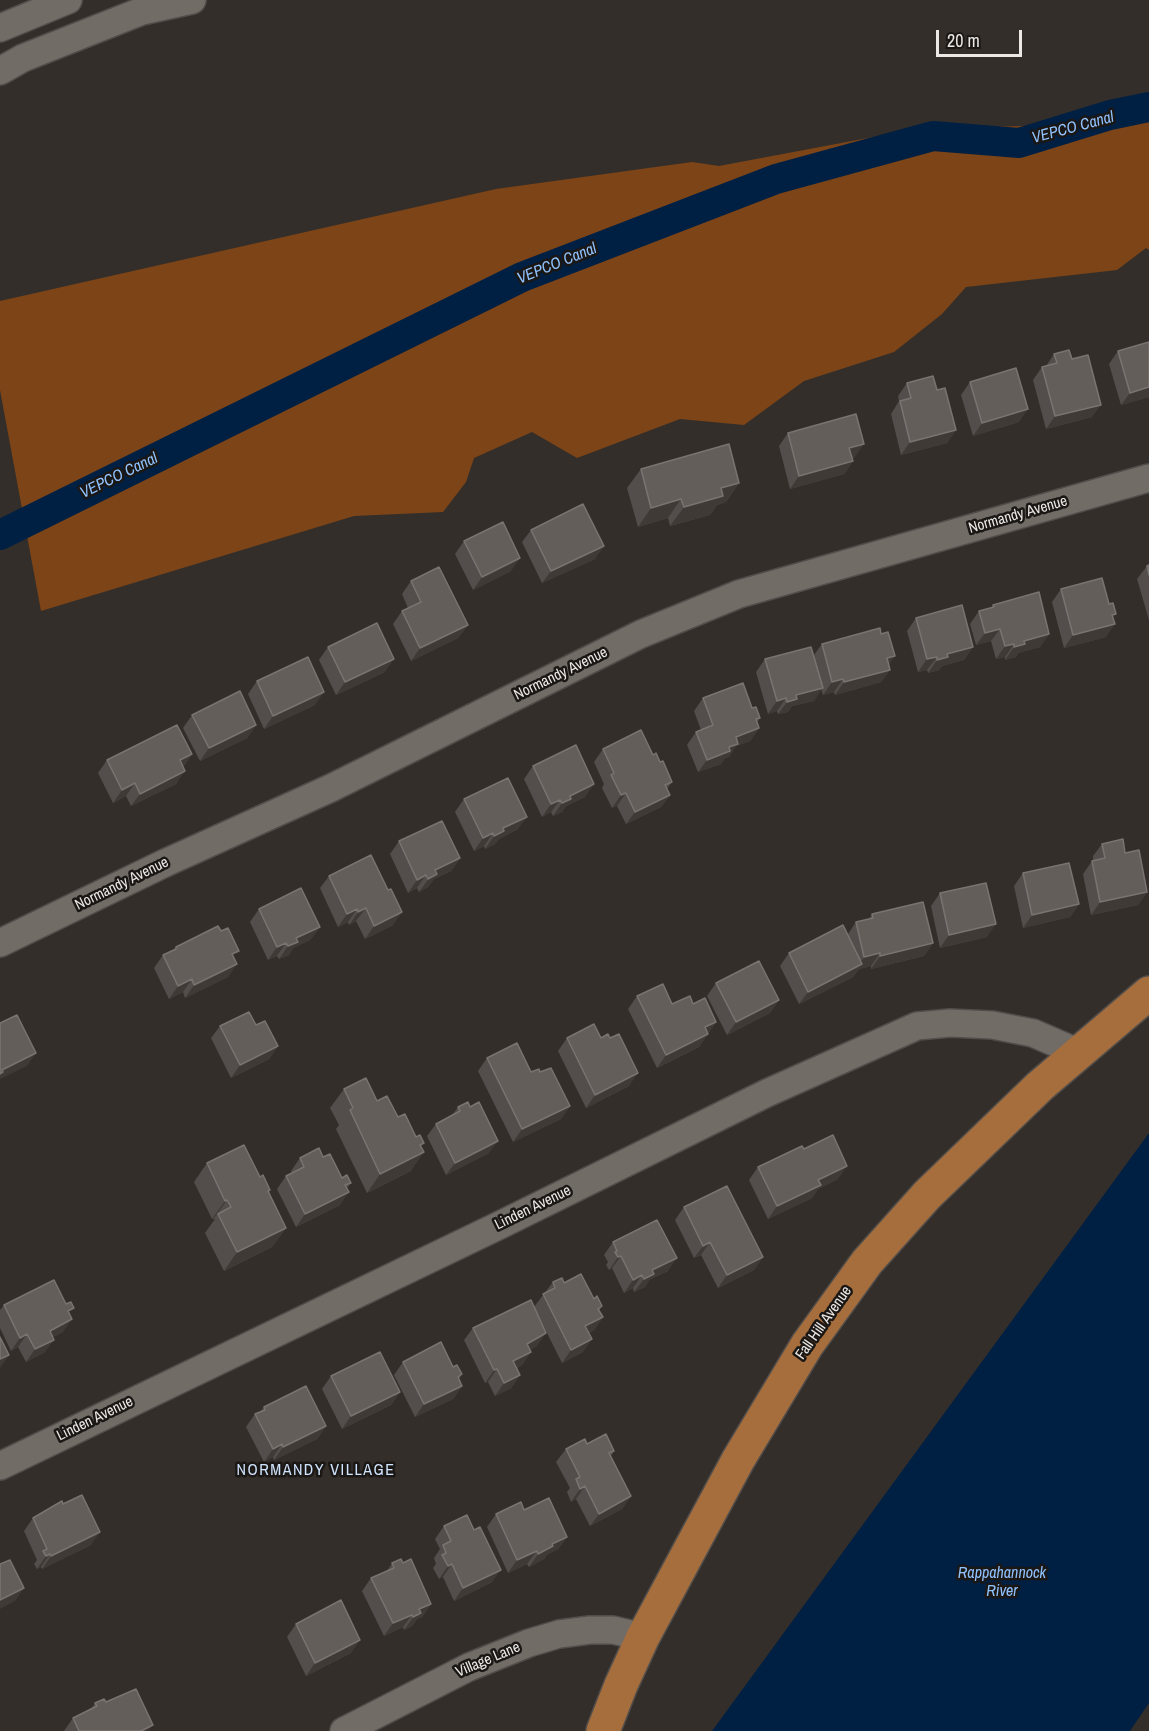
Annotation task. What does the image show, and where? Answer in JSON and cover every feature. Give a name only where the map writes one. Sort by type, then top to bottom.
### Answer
[{"type":"main road","name":"Fall Hill Avenue","points":[[603,1731],[643,1637],[749,1440],[807,1345],[867,1262],[927,1195],[1040,1086],[1149,993]]},
{"type":"street","points":[[0,28],[68,0]]},
{"type":"street","points":[[0,71],[23,58],[142,11],[192,0]]},
{"type":"street","name":"Normandy Avenue","points":[[0,943],[165,863],[331,788],[640,634],[739,594],[1149,478]]},
{"type":"street","name":"Linden Avenue","points":[[0,1466],[767,1093],[917,1026],[950,1023],[992,1024],[1033,1033],[1079,1053]]},
{"type":"street","name":"Village Lane","points":[[344,1731],[469,1667],[529,1643],[559,1634],[590,1630],[613,1630],[643,1637]]},
{"type":"shaded area","points":[[1149,92],[1149,250],[1146,248],[1117,270],[966,287],[942,314],[894,352],[804,381],[744,425],[680,419],[577,458],[532,432],[474,458],[466,482],[443,512],[354,516],[41,611],[0,390],[0,301],[496,189],[692,162],[719,166],[921,128],[1028,126]]},
{"type":"water","name":"Rappahannock River","points":[[1149,1133],[1149,1703],[1130,1731],[712,1731]]},
{"type":"building","points":[[1149,342],[1149,387],[1130,393],[1118,351]]},
{"type":"building","points":[[1069,350],[1072,359],[1088,355],[1101,405],[1055,416],[1042,367],[1057,363],[1054,354]]},
{"type":"building","points":[[1016,368],[1028,409],[982,423],[970,382]]},
{"type":"building","points":[[933,376],[937,390],[945,388],[956,430],[910,442],[900,401],[911,398],[907,383]]},
{"type":"building","points":[[856,414],[864,444],[849,448],[853,461],[799,476],[788,433]]},
{"type":"building","points":[[729,444],[739,483],[721,488],[723,496],[684,507],[681,499],[651,508],[641,469]]},
{"type":"building","points":[[583,504],[604,546],[551,571],[531,530]]},
{"type":"building","points":[[503,522],[520,558],[482,577],[464,541]]},
{"type":"building","points":[[439,567],[468,625],[420,648],[402,611],[421,602],[411,581]]},
{"type":"building","points":[[1102,578],[1109,604],[1113,603],[1116,614],[1112,615],[1115,624],[1073,635],[1061,589]]},
{"type":"building","points":[[1039,592],[1049,634],[1024,641],[1025,644],[1014,647],[1014,644],[1005,646],[1000,629],[985,633],[979,611]]},
{"type":"building","points":[[962,605],[973,647],[947,654],[948,657],[937,660],[937,657],[927,659],[916,618]]},
{"type":"building","points":[[377,623],[394,659],[345,682],[328,647]]},
{"type":"building","points":[[880,628],[881,634],[888,632],[895,656],[887,658],[890,670],[844,682],[843,679],[832,682],[822,644]]},
{"type":"building","points":[[811,647],[823,688],[796,695],[797,699],[787,702],[786,698],[777,701],[765,659]]},
{"type":"building","points":[[308,657],[324,692],[273,716],[257,681]]},
{"type":"building","points":[[743,683],[752,708],[756,707],[760,718],[756,719],[759,728],[736,737],[738,744],[729,747],[730,751],[707,760],[696,732],[713,725],[703,698]]},
{"type":"building","points":[[240,691],[256,725],[209,748],[192,715]]},
{"type":"building","points":[[177,725],[192,754],[180,760],[185,771],[140,794],[135,783],[122,790],[107,760]]},
{"type":"building","points":[[641,730],[653,755],[656,753],[660,762],[663,761],[672,782],[665,785],[670,795],[635,812],[626,793],[621,795],[611,775],[614,773],[603,749]]},
{"type":"building","points":[[576,745],[594,784],[570,796],[571,799],[551,804],[533,766]]},
{"type":"building","points":[[508,778],[527,817],[503,828],[504,831],[494,836],[493,833],[483,838],[464,799]]},
{"type":"building","points":[[442,821],[460,858],[435,870],[437,874],[428,879],[426,875],[417,880],[399,841]]},
{"type":"building","points":[[1123,839],[1125,853],[1139,850],[1147,892],[1100,902],[1092,861],[1105,858],[1102,844]]},
{"type":"building","points":[[371,855],[402,912],[374,926],[366,908],[347,914],[329,876]]},
{"type":"building","points":[[1069,863],[1079,904],[1032,915],[1023,873]]},
{"type":"building","points":[[986,883],[996,924],[949,935],[940,893]]},
{"type":"building","points":[[301,888],[320,927],[296,938],[298,942],[288,946],[286,943],[277,947],[259,909]]},
{"type":"building","points":[[923,902],[933,943],[880,956],[880,953],[864,957],[856,922],[873,918],[872,914]]},
{"type":"building","points":[[843,925],[862,964],[808,992],[789,953]]},
{"type":"building","points":[[218,926],[221,931],[228,928],[239,951],[232,954],[237,964],[194,985],[192,979],[178,986],[163,955]]},
{"type":"building","points":[[759,961],[779,1000],[736,1022],[716,983]]},
{"type":"building","points":[[663,984],[672,1004],[690,996],[693,1004],[705,998],[716,1022],[705,1027],[708,1034],[666,1055],[637,996]]},
{"type":"building","points":[[249,1012],[256,1025],[265,1021],[278,1046],[240,1065],[220,1026]]},
{"type":"building","points":[[17,1015],[36,1053],[2,1070],[0,1074],[0,1023]]},
{"type":"building","points":[[594,1024],[601,1038],[608,1034],[610,1038],[619,1034],[638,1073],[595,1095],[567,1038]]},
{"type":"building","points":[[517,1043],[531,1072],[551,1068],[570,1106],[522,1129],[487,1058]]},
{"type":"building","points":[[366,1078],[377,1101],[387,1096],[398,1117],[405,1114],[416,1137],[420,1135],[424,1143],[420,1145],[424,1152],[380,1174],[350,1110],[353,1108],[344,1089]]},
{"type":"building","points":[[468,1102],[470,1107],[479,1102],[498,1141],[455,1163],[436,1124],[460,1111],[458,1107]]},
{"type":"building","points":[[833,1135],[847,1166],[818,1180],[821,1185],[777,1206],[758,1167],[802,1146],[804,1149]]},
{"type":"building","points":[[244,1145],[260,1177],[263,1175],[286,1228],[237,1252],[218,1214],[231,1207],[227,1200],[225,1201],[207,1163]]},
{"type":"building","points":[[319,1148],[323,1157],[330,1154],[342,1178],[347,1175],[351,1183],[345,1185],[349,1192],[305,1214],[286,1176],[304,1167],[300,1158]]},
{"type":"building","points":[[727,1186],[763,1257],[727,1275],[710,1242],[703,1246],[684,1207]]},
{"type":"building","points":[[657,1220],[677,1258],[652,1270],[654,1274],[644,1279],[642,1275],[633,1280],[621,1256],[618,1257],[615,1252],[617,1251],[613,1242]]},
{"type":"building","points":[[581,1274],[594,1299],[597,1296],[602,1306],[598,1309],[603,1317],[585,1326],[592,1339],[571,1350],[543,1294],[555,1288],[553,1282],[562,1278],[564,1283]]},
{"type":"building","points":[[54,1280],[66,1304],[71,1302],[74,1308],[68,1311],[72,1319],[50,1331],[54,1340],[35,1349],[27,1334],[20,1338],[4,1305]]},
{"type":"building","points":[[531,1300],[546,1333],[527,1344],[531,1352],[513,1361],[520,1375],[504,1383],[497,1369],[494,1370],[473,1328]]},
{"type":"building","points":[[0,1337],[9,1355],[0,1359]]},
{"type":"building","points":[[441,1342],[453,1367],[457,1365],[462,1374],[458,1377],[462,1386],[424,1404],[403,1362]]},
{"type":"building","points":[[380,1352],[400,1392],[351,1416],[331,1376]]},
{"type":"building","points":[[306,1386],[326,1426],[283,1447],[282,1444],[273,1449],[255,1414],[265,1410],[264,1407]]},
{"type":"building","points":[[606,1434],[614,1451],[609,1453],[631,1496],[599,1514],[585,1486],[580,1489],[576,1479],[580,1477],[566,1449],[585,1439],[587,1444]]},
{"type":"building","points":[[82,1495],[100,1532],[51,1556],[50,1554],[46,1556],[43,1551],[47,1549],[33,1518],[62,1501],[63,1504]]},
{"type":"building","points":[[549,1498],[567,1537],[538,1554],[537,1551],[517,1560],[496,1514],[521,1502],[524,1510]]},
{"type":"building","points":[[467,1515],[474,1530],[480,1527],[501,1570],[463,1588],[452,1564],[448,1566],[442,1555],[446,1553],[443,1545],[451,1541],[444,1526]]},
{"type":"building","points":[[401,1559],[403,1563],[411,1559],[431,1604],[419,1609],[421,1613],[413,1617],[412,1615],[393,1623],[371,1578],[394,1568],[392,1563]]},
{"type":"building","points":[[10,1560],[24,1588],[0,1600],[0,1564]]},
{"type":"building","points":[[341,1600],[360,1640],[315,1663],[296,1624]]},
{"type":"building","points":[[136,1689],[153,1725],[141,1731],[79,1731],[73,1718],[97,1706],[95,1703],[104,1699],[106,1702]]},
{"type":"waterway","name":"VEPCO Canal","points":[[0,535],[522,277],[776,179],[933,136],[1019,143],[1110,115],[1149,107]]},
{"type":"district","name":"NORMANDY VILLAGE","points":[[316,1471]]}]
